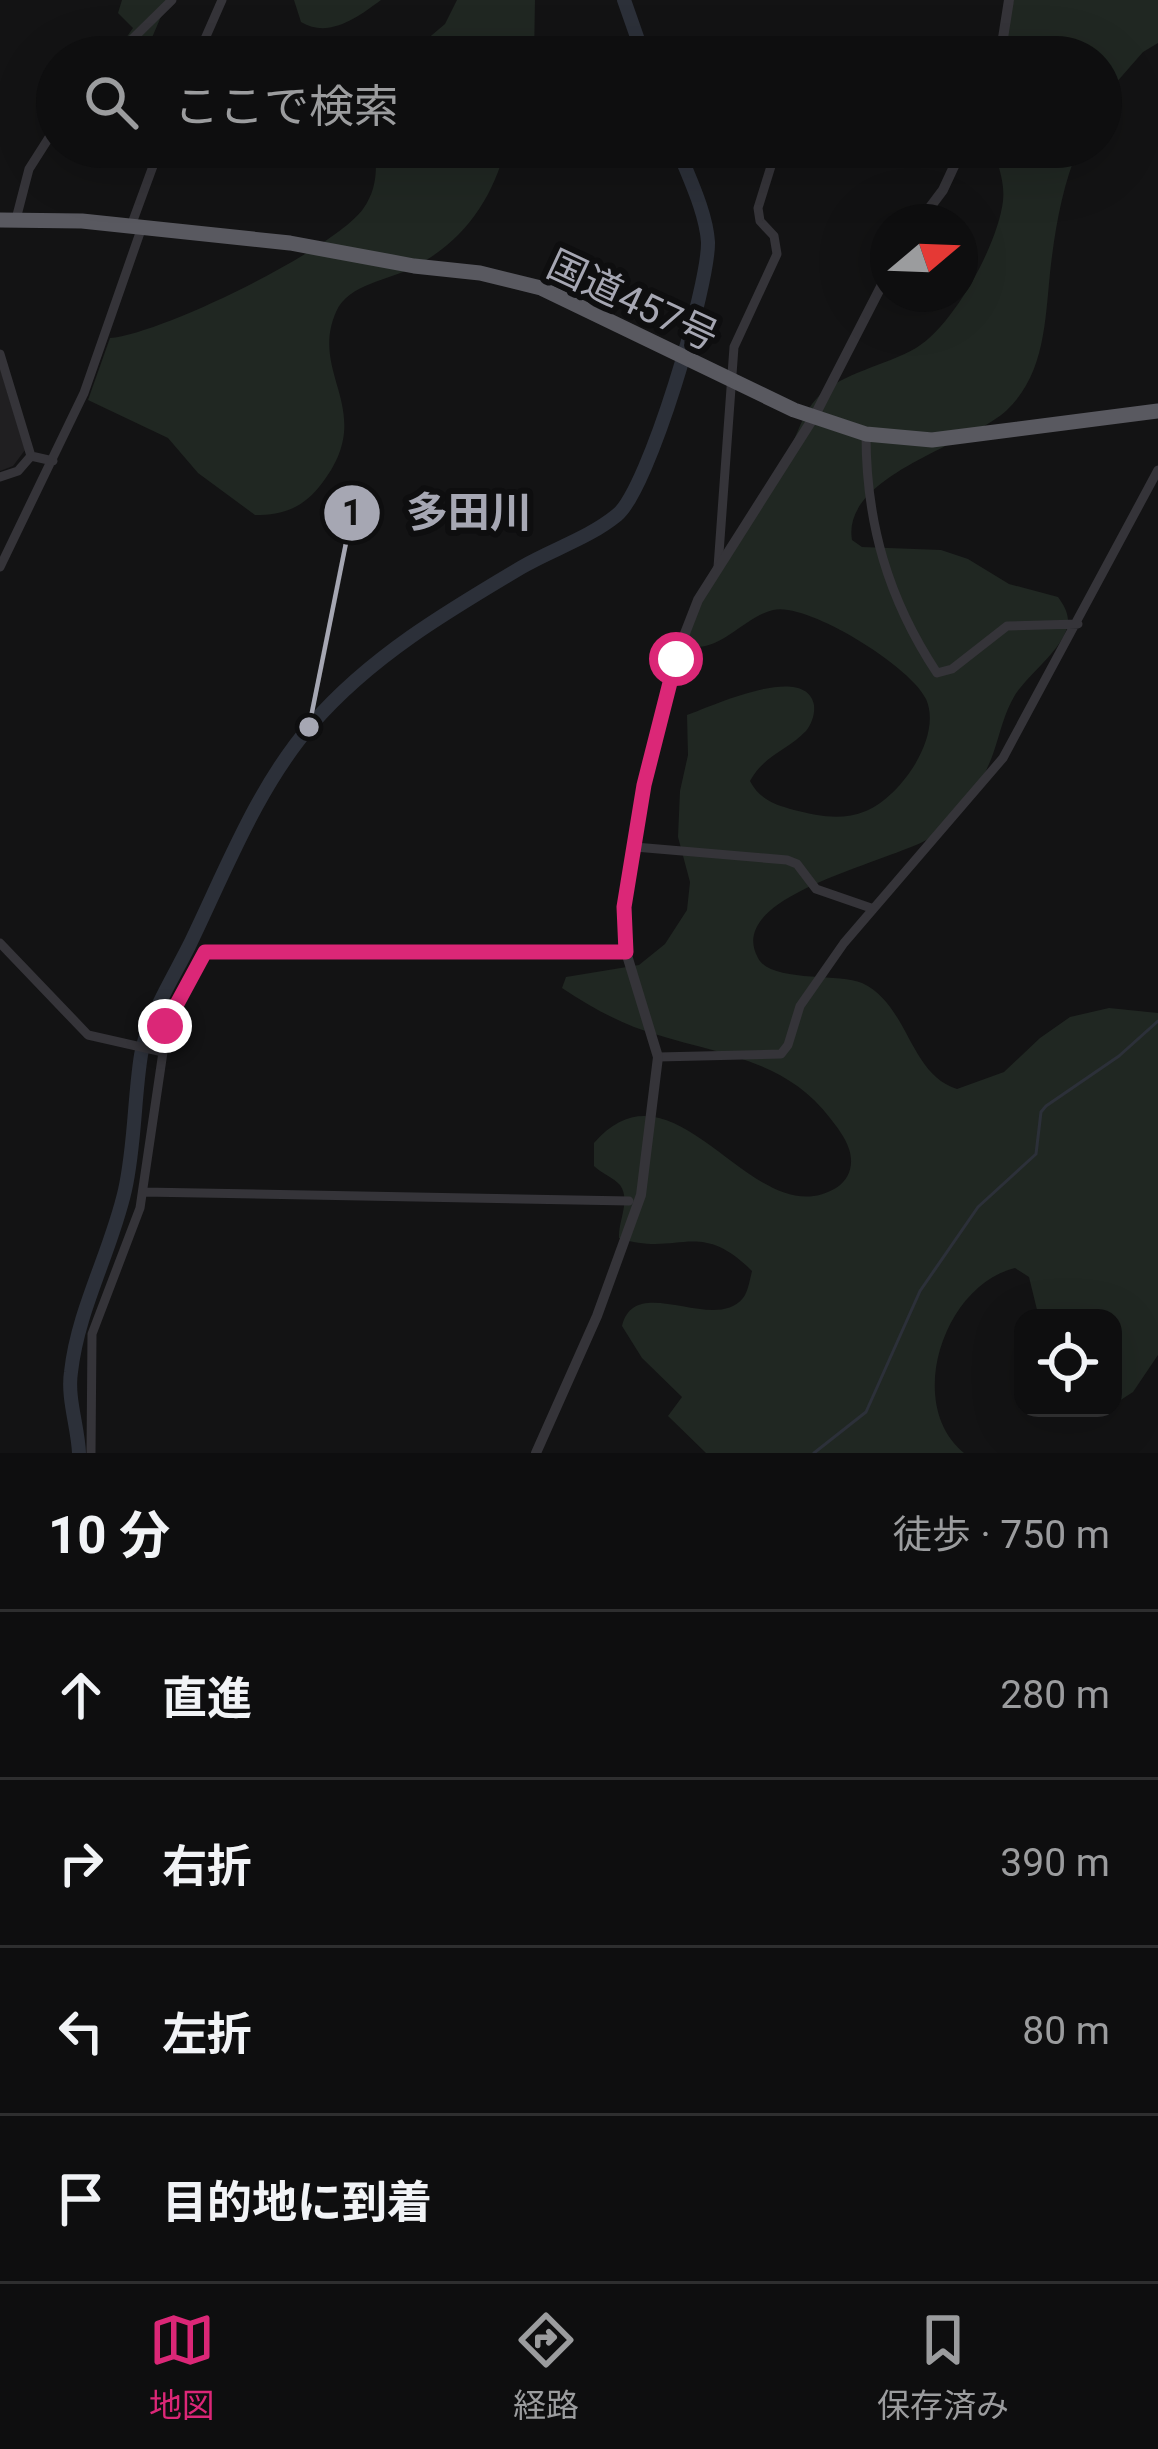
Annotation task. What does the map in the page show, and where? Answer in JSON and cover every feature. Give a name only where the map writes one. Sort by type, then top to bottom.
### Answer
[{"type":"highway","name":"国道457号","points":[[8,220],[290,243],[479,273],[542,288],[732,382],[866,434],[932,440],[1158,411]]},
{"type":"street","points":[[135,36],[172,0]]},
{"type":"street","points":[[206,36],[222,0]]},
{"type":"street","points":[[1003,36],[1009,0]]},
{"type":"street","points":[[8,220],[36,157]]},
{"type":"street","points":[[0,567],[84,393],[154,168]]},
{"type":"street","points":[[718,572],[734,347],[777,254],[774,236],[760,220],[758,208],[770,168]]},
{"type":"street","points":[[932,204],[953,168]]},
{"type":"street","points":[[536,1453],[636,1214],[658,1057],[626,952],[624,907],[644,785],[676,659],[692,613],[814,417],[870,308]]},
{"type":"street","points":[[0,354],[31,456]]},
{"type":"street","points":[[866,434],[880,558],[899,610],[937,674],[952,669],[1007,626],[1078,624]]},
{"type":"street","points":[[31,456],[53,460]]},
{"type":"street","points":[[0,476],[18,471],[31,456]]},
{"type":"street","points":[[658,1057],[781,1054],[800,1006],[871,908],[992,772],[1029,715],[1158,470]]},
{"type":"street","points":[[0,538],[15,533]]},
{"type":"street","points":[[635,847],[787,860],[797,864],[816,889],[871,908]]},
{"type":"street","points":[[0,943],[80,1028],[98,1039],[163,1052]]},
{"type":"street","points":[[91,1453],[92,1334],[143,1192],[162,1031],[205,952],[626,952]]},
{"type":"street","points":[[143,1192],[629,1201]]},
{"type":"shaded area","points":[[122,0],[168,0],[153,36],[127,36],[133,28],[118,13]]},
{"type":"shaded area","points":[[294,0],[381,0],[343,24],[322,28],[301,22]]},
{"type":"shaded area","points":[[457,0],[535,0],[534,36],[431,36],[445,24]]},
{"type":"shaded area","points":[[1014,0],[1158,0],[1158,43],[1122,76],[1122,36],[1002,36]]},
{"type":"shaded area","points":[[499,168],[484,201],[448,245],[404,272],[360,289],[336,312],[330,356],[344,416],[343,437],[336,461],[312,495],[282,512],[255,515],[198,473],[168,438],[88,400],[110,338],[205,306],[318,246],[363,209],[376,171]]},
{"type":"shaded area","points":[[998,168],[1072,168],[1058,219],[1045,323],[1030,378],[1007,410],[886,480],[866,497],[854,517],[852,540],[862,547],[941,550],[968,559],[1009,584],[1058,597],[1067,613],[1066,631],[1015,695],[984,775],[943,830],[792,896],[767,914],[754,934],[758,958],[765,966],[791,974],[851,980],[878,993],[929,1069],[957,1089],[1004,1072],[1070,1017],[1109,1008],[1158,1013],[1158,1355],[1133,1392],[1122,1399],[1122,1309],[1037,1309],[1029,1277],[1015,1268],[990,1279],[969,1297],[940,1349],[937,1406],[946,1432],[964,1453],[706,1453],[668,1416],[682,1397],[642,1358],[622,1326],[630,1311],[642,1304],[730,1307],[745,1295],[752,1271],[733,1255],[702,1242],[657,1244],[619,1238],[623,1191],[594,1166],[594,1143],[625,1120],[655,1117],[685,1129],[775,1189],[805,1197],[836,1188],[845,1180],[851,1166],[849,1149],[830,1118],[789,1080],[740,1058],[634,1027],[562,988],[566,977],[639,965],[665,944],[687,910],[690,882],[678,837],[688,755],[687,715],[757,690],[794,687],[807,693],[814,705],[808,728],[762,765],[750,781],[780,806],[821,816],[857,814],[879,804],[915,764],[929,731],[926,699],[901,670],[832,626],[788,610],[773,610],[717,642],[694,647],[682,644],[700,592],[784,462],[812,404],[840,381],[916,348],[952,312],[978,312],[978,270],[1003,201]]},
{"type":"shaded area","points":[[0,368],[25,450],[13,466],[0,471]]},
{"type":"waterway","points":[[624,0],[637,36]]},
{"type":"waterway","points":[[79,1453],[71,1372],[87,1303],[125,1190],[141,1055],[155,1013],[258,802],[312,724],[410,637],[522,567],[606,523],[630,498],[675,385],[706,265],[704,218],[685,168]]},
{"type":"waterway","points":[[814,1453],[866,1412],[920,1291],[978,1207],[1036,1154],[1041,1112],[1119,1056],[1158,1021]]},
{"type":"place","name":"多田川","points":[[309,727]]},
{"type":"route","points":[[165,1026],[205,952],[626,952],[624,907],[644,785],[676,659]]}]
